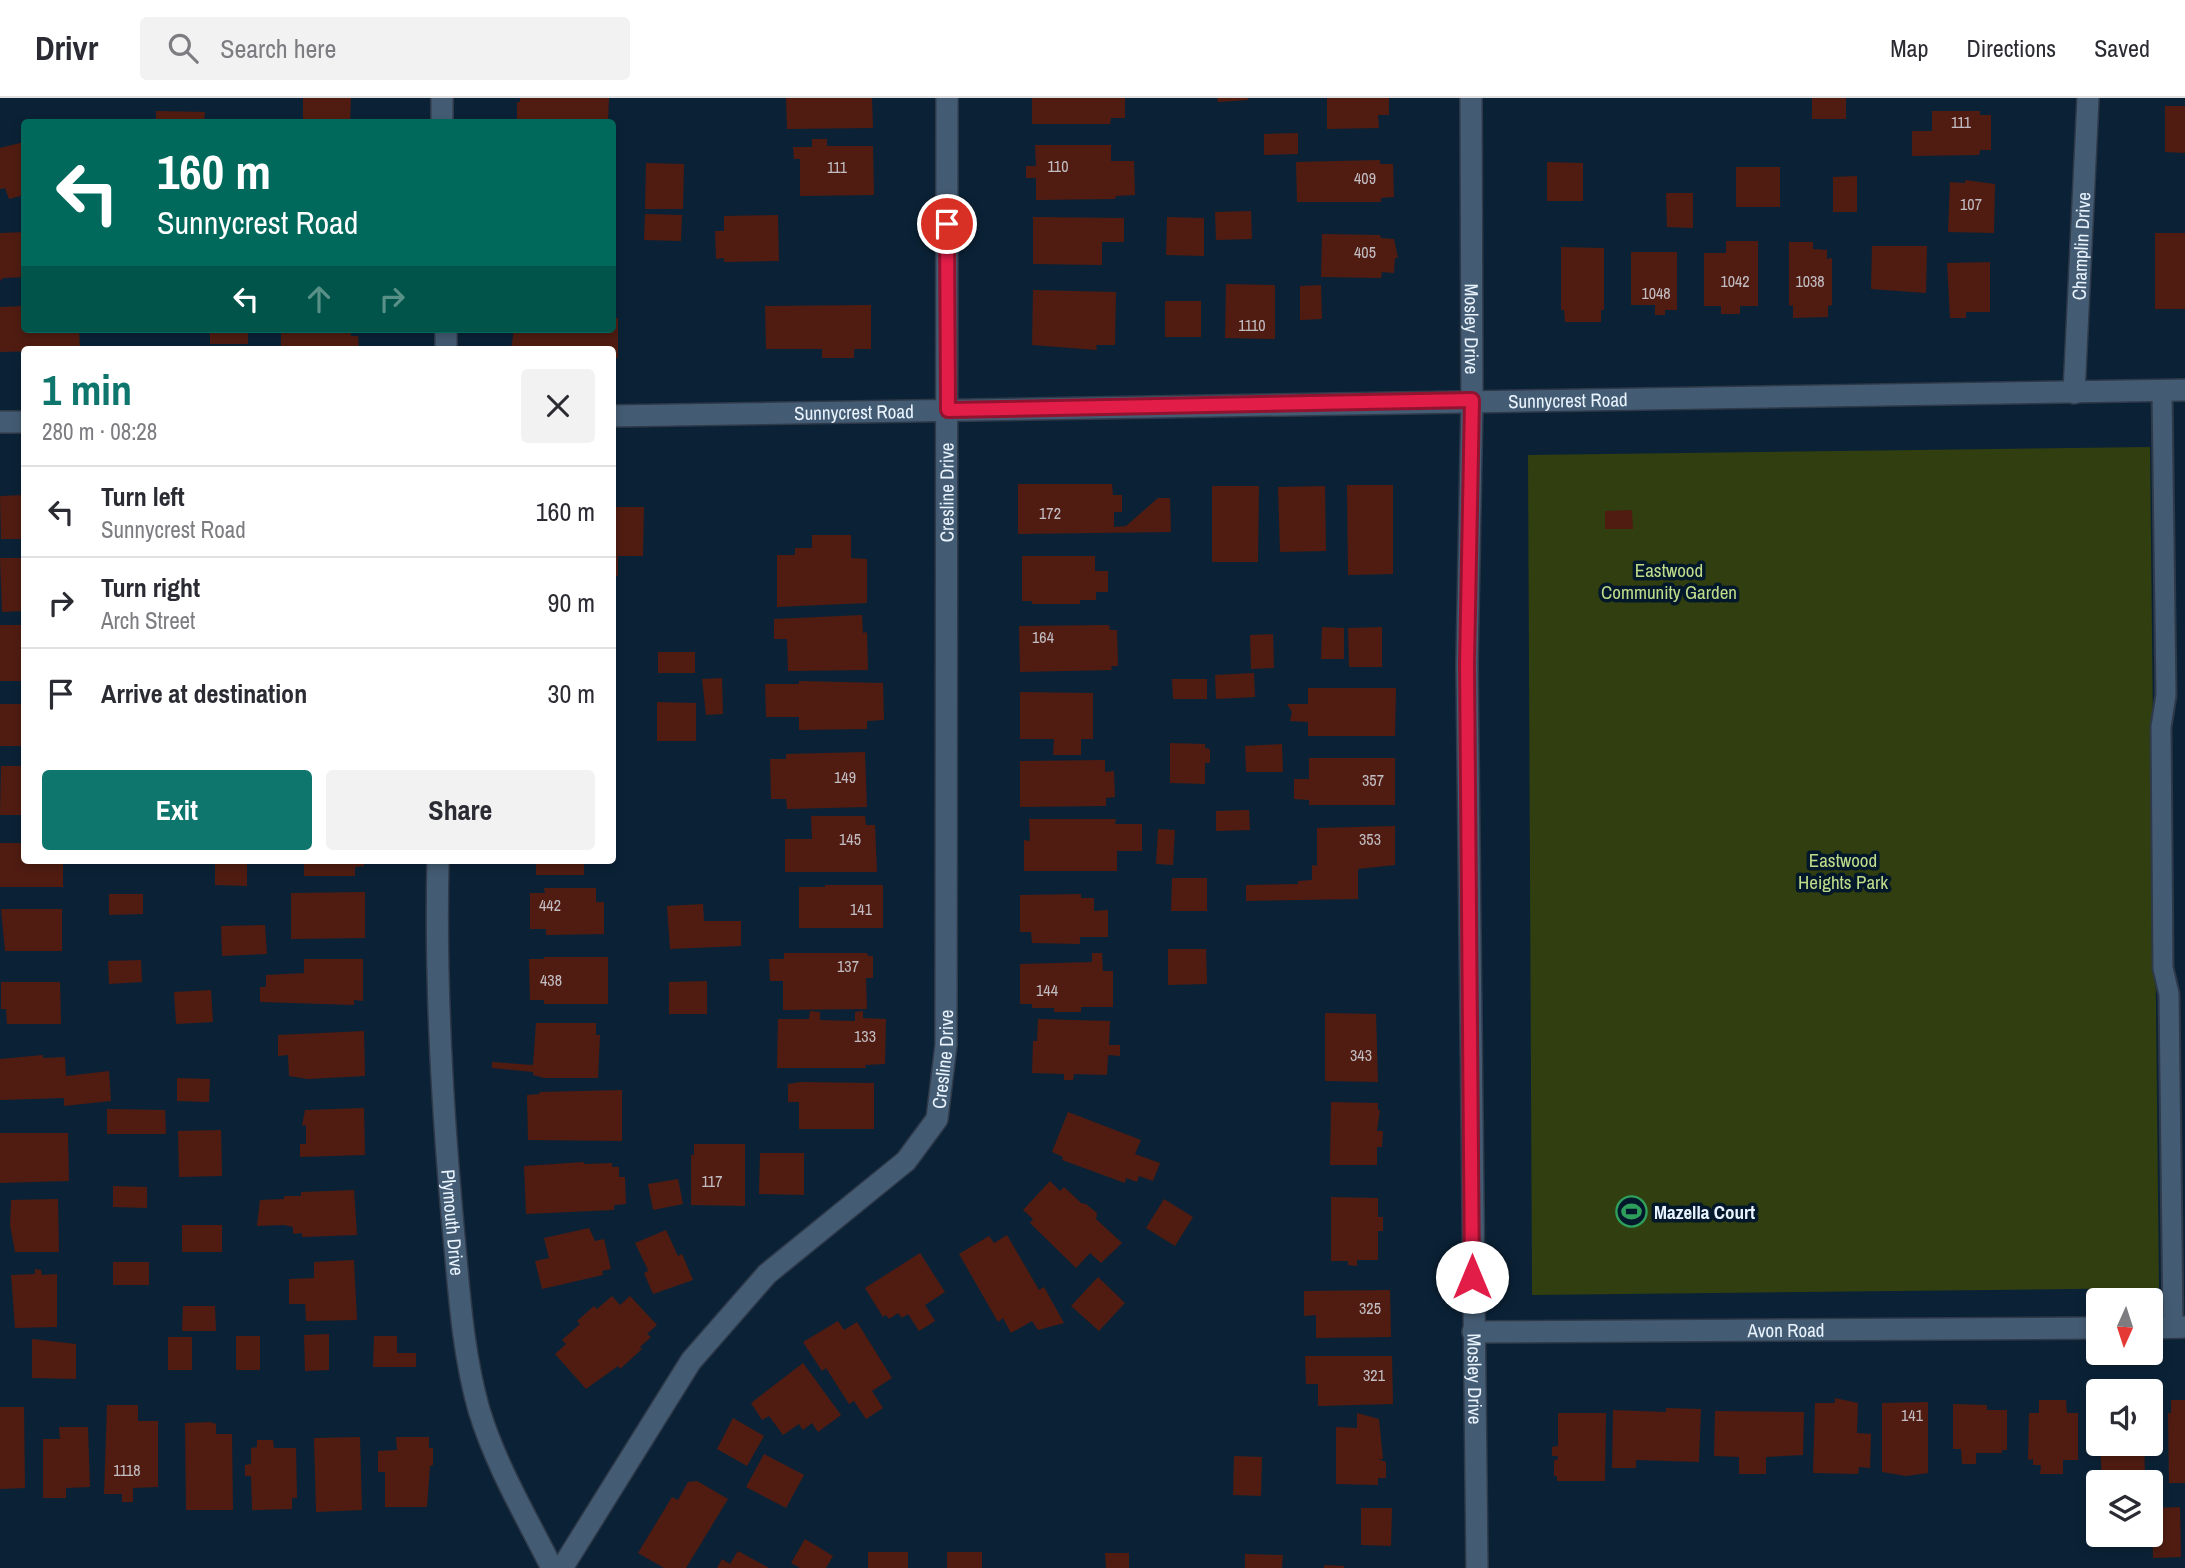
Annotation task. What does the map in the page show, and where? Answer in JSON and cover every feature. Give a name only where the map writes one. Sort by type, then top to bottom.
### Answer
[{"type":"street","points":[[442,98],[442,119]]},
{"type":"street","name":"Cresline Drive","points":[[562,1568],[691,1361],[766,1274],[906,1161],[937,1119],[946,1045],[947,98]]},
{"type":"street","name":"Mosley Drive","points":[[1471,98],[1472,400],[1467,664],[1477,1568]]},
{"type":"street","name":"Champlin Drive","points":[[2074,393],[2088,98]]},
{"type":"street","name":"Sunnycrest Road","points":[[616,416],[2185,390]]},
{"type":"street","points":[[0,422],[21,422]]},
{"type":"street","name":"Plymouth Drive","points":[[438,864],[436,926],[445,1143],[464,1344],[479,1409],[498,1464],[552,1568]]},
{"type":"street","name":"Avon Road","points":[[1473,1332],[2086,1328]]},
{"type":"lane","points":[[2162,391],[2166,695],[2161,727],[2163,968],[2169,994],[2179,1327]]},
{"type":"green space","name":"Eastwood Heights Park","points":[[2150,447],[2159,1288],[1532,1295],[1528,455]]},
{"type":"building","points":[[303,98],[351,98],[350,119],[303,119]]},
{"type":"building","points":[[520,98],[609,98],[608,119],[517,119],[517,102],[520,102]]},
{"type":"building","points":[[786,98],[872,98],[873,128],[787,129]]},
{"type":"building","points":[[1032,98],[1125,98],[1125,118],[1111,118],[1110,124],[1032,124]]},
{"type":"building","points":[[1217,98],[1248,98],[1248,100],[1218,102]]},
{"type":"building","points":[[1327,98],[1389,98],[1389,115],[1378,115],[1379,128],[1327,129]]},
{"type":"building","points":[[1812,98],[1846,98],[1846,119],[1812,119]]},
{"type":"building","points":[[2165,106],[2185,106],[2185,153],[2165,152]]},
{"type":"building","points":[[156,111],[205,112],[204,119],[156,119]]},
{"type":"building","points":[[1932,111],[1980,111],[1980,115],[1991,115],[1991,150],[1980,150],[1979,155],[1912,156],[1912,131],[1932,131]]},
{"type":"building","points":[[1298,133],[1298,154],[1264,155],[1264,134]]},
{"type":"building","points":[[812,139],[827,139],[827,146],[873,146],[874,195],[800,196],[800,159],[794,159],[793,147],[812,147]]},
{"type":"building","points":[[21,143],[21,196],[9,199],[5,188],[0,189],[0,148]]},
{"type":"building","points":[[1035,145],[1111,145],[1111,161],[1134,161],[1135,195],[1116,196],[1115,199],[1036,200],[1036,178],[1026,178],[1026,166],[1036,166]]},
{"type":"building","points":[[1380,160],[1380,164],[1393,164],[1394,197],[1381,198],[1381,202],[1297,202],[1296,162]]},
{"type":"building","points":[[1547,162],[1583,163],[1583,201],[1547,201]]},
{"type":"building","points":[[646,163],[684,164],[683,209],[645,209]]},
{"type":"building","points":[[1736,167],[1780,167],[1780,207],[1736,207]]},
{"type":"building","points":[[1857,176],[1857,212],[1833,212],[1833,177]]},
{"type":"building","points":[[1965,180],[1995,184],[1994,233],[1948,232],[1950,182],[1965,183]]},
{"type":"building","points":[[1666,193],[1693,193],[1693,228],[1667,227]]},
{"type":"building","points":[[1251,211],[1252,239],[1216,240],[1215,212]]},
{"type":"building","points":[[645,214],[682,215],[681,241],[644,240]]},
{"type":"building","points":[[778,215],[779,261],[724,262],[724,258],[716,259],[715,231],[724,231],[724,216]]},
{"type":"building","points":[[1033,217],[1124,218],[1124,242],[1102,242],[1102,265],[1033,264]]},
{"type":"building","points":[[1167,217],[1204,218],[1204,256],[1166,255]]},
{"type":"building","points":[[21,232],[21,277],[3,278],[0,281],[0,233]]},
{"type":"building","points":[[2155,233],[2185,233],[2185,309],[2155,309]]},
{"type":"building","points":[[1322,234],[1380,235],[1381,238],[1394,239],[1398,258],[1395,258],[1394,273],[1382,272],[1381,278],[1321,277]]},
{"type":"building","points":[[1726,241],[1758,241],[1758,306],[1740,306],[1740,314],[1721,314],[1721,306],[1704,306],[1704,253],[1726,253]]},
{"type":"building","points":[[1789,242],[1813,242],[1813,249],[1827,250],[1827,259],[1832,258],[1832,305],[1828,306],[1828,317],[1793,318],[1793,305],[1789,306]]},
{"type":"building","points":[[1872,246],[1927,246],[1926,293],[1871,289]]},
{"type":"building","points":[[1561,247],[1604,248],[1604,310],[1601,310],[1601,322],[1565,322],[1564,310],[1561,310]]},
{"type":"building","points":[[1631,252],[1677,252],[1677,310],[1665,310],[1665,315],[1655,315],[1655,305],[1631,305]]},
{"type":"building","points":[[1990,262],[1990,312],[1966,312],[1966,318],[1950,318],[1947,263]]},
{"type":"building","points":[[1226,284],[1275,285],[1275,339],[1225,338]]},
{"type":"building","points":[[1321,285],[1322,319],[1300,320],[1300,286]]},
{"type":"building","points":[[1033,290],[1116,292],[1115,345],[1096,345],[1097,350],[1032,345]]},
{"type":"building","points":[[1165,301],[1201,301],[1201,337],[1165,337]]},
{"type":"building","points":[[871,305],[871,349],[854,349],[854,358],[822,358],[822,349],[766,349],[765,306]]},
{"type":"building","points":[[21,306],[21,333],[79,333],[80,346],[21,346],[21,351],[0,352],[0,307]]},
{"type":"building","points":[[618,318],[618,358],[616,346],[512,346],[513,333],[616,333]]},
{"type":"building","points":[[210,333],[248,333],[248,344],[210,344]]},
{"type":"building","points":[[281,333],[351,333],[351,336],[358,336],[359,346],[281,346]]},
{"type":"building","points":[[1018,484],[1112,484],[1113,495],[1122,495],[1122,512],[1114,512],[1114,527],[1126,526],[1158,498],[1170,498],[1171,532],[1018,534]]},
{"type":"building","points":[[1347,485],[1393,485],[1393,574],[1348,575]]},
{"type":"building","points":[[1212,486],[1259,486],[1258,562],[1212,562]]},
{"type":"building","points":[[1325,486],[1326,551],[1280,552],[1278,487]]},
{"type":"building","points":[[21,495],[21,539],[1,539],[0,496]]},
{"type":"building","points":[[616,507],[644,507],[643,556],[618,556],[618,576]]},
{"type":"building","points":[[1632,510],[1633,529],[1605,529],[1605,511]]},
{"type":"building","points":[[812,535],[851,535],[851,558],[867,559],[867,603],[777,607],[777,555],[795,555],[795,548],[812,548]]},
{"type":"building","points":[[1022,556],[1095,556],[1095,571],[1108,571],[1108,592],[1096,592],[1096,600],[1080,600],[1080,604],[1032,604],[1032,601],[1022,601]]},
{"type":"building","points":[[0,558],[21,558],[21,611],[2,612]]},
{"type":"building","points":[[862,615],[863,633],[867,632],[868,670],[788,671],[787,639],[774,639],[774,619]]},
{"type":"building","points":[[0,625],[21,625],[21,681],[0,681]]},
{"type":"building","points":[[1109,625],[1110,630],[1117,630],[1118,666],[1111,666],[1112,670],[1020,672],[1019,626]]},
{"type":"building","points":[[1322,627],[1344,628],[1344,659],[1321,659]]},
{"type":"building","points":[[1382,627],[1382,667],[1349,667],[1348,628]]},
{"type":"building","points":[[1273,634],[1274,668],[1251,669],[1250,635]]},
{"type":"building","points":[[658,652],[695,652],[695,673],[658,673]]},
{"type":"building","points":[[1254,673],[1255,697],[1216,699],[1215,675]]},
{"type":"building","points":[[722,678],[723,714],[706,715],[702,679]]},
{"type":"building","points":[[1172,679],[1207,679],[1207,699],[1173,699]]},
{"type":"building","points":[[799,681],[883,683],[884,720],[867,721],[867,729],[799,730],[799,717],[766,717],[765,684],[799,684]]},
{"type":"building","points":[[1308,688],[1396,688],[1395,736],[1308,736],[1308,722],[1290,721],[1292,712],[1287,704],[1308,704]]},
{"type":"building","points":[[1020,692],[1093,693],[1093,739],[1081,739],[1081,755],[1053,755],[1054,739],[1020,739]]},
{"type":"building","points":[[657,702],[696,703],[696,741],[657,741]]},
{"type":"building","points":[[0,704],[21,704],[21,746],[0,746]]},
{"type":"building","points":[[1170,743],[1205,744],[1205,748],[1210,749],[1210,763],[1205,763],[1205,784],[1170,783]]},
{"type":"building","points":[[1282,744],[1283,772],[1246,772],[1245,746]]},
{"type":"building","points":[[865,752],[867,807],[787,809],[786,799],[771,799],[770,759],[786,759],[786,754]]},
{"type":"building","points":[[1309,758],[1395,758],[1395,805],[1309,805],[1309,800],[1294,799],[1294,779],[1309,779]]},
{"type":"building","points":[[1105,760],[1105,772],[1114,771],[1115,797],[1106,798],[1106,806],[1020,807],[1020,761]]},
{"type":"building","points":[[1,766],[21,766],[21,815],[0,815]]},
{"type":"building","points":[[1249,810],[1250,830],[1216,831],[1216,811]]},
{"type":"building","points":[[811,816],[865,816],[866,825],[875,825],[877,872],[785,872],[785,839],[812,839]]},
{"type":"building","points":[[1029,819],[1116,819],[1115,824],[1142,824],[1142,851],[1117,851],[1117,871],[1024,871],[1024,840],[1030,841]]},
{"type":"building","points":[[1395,826],[1395,865],[1358,869],[1358,899],[1246,901],[1246,885],[1298,884],[1298,881],[1312,880],[1312,865],[1317,866],[1317,828]]},
{"type":"building","points":[[1158,829],[1175,830],[1173,865],[1156,864]]},
{"type":"building","points":[[0,843],[21,843],[21,864],[63,864],[63,887],[0,887]]},
{"type":"building","points":[[215,864],[247,864],[247,886],[215,885]]},
{"type":"building","points":[[304,864],[364,864],[355,867],[355,876],[304,876]]},
{"type":"building","points":[[536,864],[584,864],[584,875],[536,875]]},
{"type":"building","points":[[1172,878],[1207,878],[1207,911],[1171,911]]},
{"type":"building","points":[[883,885],[883,928],[799,928],[799,887]]},
{"type":"building","points":[[544,888],[596,888],[596,902],[604,902],[604,934],[546,935],[546,929],[530,929],[530,893],[545,893]]},
{"type":"building","points":[[365,892],[365,938],[291,939],[291,893]]},
{"type":"building","points":[[109,894],[143,894],[143,914],[109,915]]},
{"type":"building","points":[[1081,894],[1081,898],[1094,898],[1094,911],[1108,910],[1108,937],[1080,937],[1080,944],[1032,943],[1031,932],[1020,932],[1020,895]]},
{"type":"building","points":[[703,904],[704,921],[741,921],[741,946],[670,949],[667,906]]},
{"type":"building","points":[[1,909],[62,909],[62,951],[5,951]]},
{"type":"building","points":[[265,925],[267,954],[222,956],[221,926]]},
{"type":"building","points":[[1168,949],[1206,949],[1207,984],[1168,985]]},
{"type":"building","points":[[784,953],[867,953],[868,956],[873,956],[873,978],[866,978],[867,1009],[783,1010],[783,981],[770,981],[769,959],[784,959]]},
{"type":"building","points":[[1092,953],[1102,953],[1103,971],[1113,971],[1113,1007],[1081,1007],[1081,1012],[1054,1012],[1054,1008],[1032,1008],[1032,1004],[1020,1004],[1020,964],[1092,962]]},
{"type":"building","points":[[608,957],[608,1004],[544,1004],[544,1000],[530,1000],[529,959]]},
{"type":"building","points":[[304,959],[363,959],[363,1001],[354,1000],[354,1005],[260,1002],[260,987],[266,987],[266,975],[304,973]]},
{"type":"building","points":[[141,960],[142,982],[109,984],[108,961]]},
{"type":"building","points":[[707,981],[707,1014],[669,1014],[669,982]]},
{"type":"building","points":[[1,982],[60,982],[61,1024],[7,1024],[6,1009],[1,1009]]},
{"type":"building","points":[[211,990],[213,1022],[176,1024],[174,992]]},
{"type":"building","points":[[810,1011],[820,1012],[820,1020],[855,1021],[855,1012],[863,1011],[863,1018],[886,1019],[885,1064],[865,1065],[866,1068],[777,1068],[778,1019],[809,1019]]},
{"type":"building","points":[[1325,1013],[1376,1014],[1378,1082],[1325,1081]]},
{"type":"building","points":[[1038,1019],[1110,1021],[1109,1045],[1120,1045],[1120,1056],[1108,1055],[1107,1075],[1074,1074],[1073,1080],[1064,1080],[1064,1074],[1032,1073],[1033,1041],[1037,1041]]},
{"type":"building","points":[[536,1023],[596,1023],[596,1035],[600,1035],[598,1078],[544,1078],[533,1075],[533,1072],[492,1068],[492,1062],[533,1065]]},
{"type":"building","points":[[364,1031],[365,1076],[308,1079],[289,1076],[288,1055],[278,1056],[278,1035]]},
{"type":"building","points":[[43,1055],[43,1058],[65,1057],[66,1076],[109,1071],[111,1101],[64,1106],[64,1098],[0,1100],[0,1059]]},
{"type":"building","points":[[177,1078],[210,1079],[209,1102],[177,1101]]},
{"type":"building","points":[[874,1083],[874,1129],[799,1129],[799,1102],[788,1102],[788,1084]]},
{"type":"building","points":[[622,1090],[622,1141],[528,1140],[527,1095],[540,1094],[539,1092]]},
{"type":"building","points":[[1331,1102],[1378,1103],[1380,1110],[1377,1131],[1383,1131],[1382,1147],[1377,1147],[1377,1165],[1330,1165]]},
{"type":"building","points":[[364,1108],[365,1155],[300,1157],[300,1144],[306,1144],[306,1125],[302,1126],[305,1110]]},
{"type":"building","points":[[107,1109],[165,1110],[166,1134],[107,1134]]},
{"type":"building","points":[[1068,1112],[1141,1140],[1135,1154],[1160,1163],[1153,1181],[1139,1176],[1137,1182],[1126,1178],[1125,1183],[1062,1160],[1063,1157],[1052,1152]]},
{"type":"building","points":[[221,1130],[222,1176],[179,1177],[178,1131]]},
{"type":"building","points":[[0,1133],[68,1133],[69,1181],[0,1183]]},
{"type":"building","points":[[694,1144],[745,1144],[745,1206],[691,1205],[691,1155],[694,1155]]},
{"type":"building","points":[[760,1153],[804,1153],[804,1195],[759,1194]]},
{"type":"building","points":[[612,1163],[612,1167],[619,1167],[619,1177],[625,1177],[626,1204],[614,1205],[614,1210],[526,1214],[524,1166]]},
{"type":"building","points":[[678,1179],[683,1204],[653,1210],[648,1184]]},
{"type":"building","points":[[1050,1181],[1060,1191],[1064,1187],[1097,1213],[1096,1219],[1122,1243],[1101,1263],[1090,1253],[1076,1268],[1030,1223],[1033,1219],[1023,1210]]},
{"type":"building","points":[[113,1186],[147,1187],[147,1208],[113,1207]]},
{"type":"building","points":[[354,1190],[357,1235],[302,1237],[302,1233],[293,1234],[293,1227],[257,1226],[260,1200],[301,1196],[301,1192]]},
{"type":"building","points":[[1331,1197],[1378,1198],[1378,1217],[1383,1217],[1383,1231],[1378,1231],[1378,1260],[1357,1260],[1357,1266],[1348,1265],[1348,1261],[1331,1261]]},
{"type":"building","points":[[58,1199],[59,1252],[15,1252],[10,1225],[11,1200]]},
{"type":"building","points":[[1164,1199],[1193,1217],[1175,1246],[1146,1228]]},
{"type":"building","points":[[182,1225],[222,1225],[222,1252],[182,1252]]},
{"type":"building","points":[[589,1228],[595,1241],[604,1239],[611,1269],[602,1271],[603,1275],[542,1289],[535,1261],[549,1258],[544,1238]]},
{"type":"building","points":[[666,1230],[678,1256],[682,1254],[693,1280],[653,1294],[644,1273],[648,1271],[647,1268],[635,1243]]},
{"type":"building","points":[[1007,1235],[1039,1290],[1044,1287],[1064,1323],[1038,1330],[1032,1321],[1011,1333],[1003,1318],[998,1322],[959,1254],[989,1236],[994,1243]]},
{"type":"building","points":[[920,1253],[945,1292],[925,1305],[935,1321],[919,1331],[908,1314],[902,1318],[898,1313],[889,1319],[886,1315],[883,1317],[865,1288]]},
{"type":"building","points":[[354,1260],[357,1320],[306,1321],[305,1304],[289,1304],[289,1279],[314,1278],[314,1262]]},
{"type":"building","points":[[113,1262],[149,1262],[149,1285],[113,1285]]},
{"type":"building","points":[[35,1269],[41,1270],[42,1275],[57,1274],[57,1327],[15,1328],[11,1275],[35,1274]]},
{"type":"building","points":[[1098,1277],[1125,1303],[1099,1331],[1071,1306]]},
{"type":"building","points":[[1390,1290],[1391,1337],[1316,1338],[1316,1315],[1304,1316],[1304,1291]]},
{"type":"building","points":[[612,1296],[620,1305],[630,1296],[657,1325],[647,1334],[651,1337],[640,1347],[642,1349],[620,1369],[618,1366],[586,1389],[555,1354],[566,1344],[562,1340],[580,1324],[577,1321],[594,1306],[597,1309]]},
{"type":"building","points":[[183,1306],[215,1306],[216,1331],[182,1331]]},
{"type":"building","points":[[838,1321],[844,1330],[857,1322],[892,1378],[872,1391],[883,1408],[866,1419],[854,1401],[849,1404],[826,1368],[822,1371],[803,1342]]},
{"type":"building","points":[[329,1334],[329,1370],[305,1371],[304,1335]]},
{"type":"building","points":[[236,1336],[260,1336],[260,1370],[236,1370]]},
{"type":"building","points":[[374,1336],[397,1336],[397,1353],[416,1353],[416,1367],[373,1367]]},
{"type":"building","points":[[168,1337],[192,1337],[192,1370],[168,1370]]},
{"type":"building","points":[[32,1339],[76,1344],[76,1379],[32,1378]]},
{"type":"building","points":[[1305,1356],[1392,1356],[1393,1404],[1318,1406],[1318,1384],[1306,1384]]},
{"type":"building","points":[[803,1363],[841,1415],[818,1432],[812,1423],[803,1430],[799,1424],[783,1435],[769,1416],[762,1420],[751,1403]]},
{"type":"building","points":[[1835,1398],[1858,1403],[1857,1433],[1871,1434],[1870,1468],[1859,1467],[1858,1474],[1813,1473],[1815,1403],[1835,1403]]},
{"type":"building","points":[[2039,1400],[2066,1400],[2067,1413],[2078,1413],[2078,1460],[2063,1460],[2063,1474],[2040,1474],[2041,1465],[2033,1465],[2033,1459],[2028,1460],[2029,1413],[2039,1413]]},
{"type":"building","points":[[2171,1400],[2185,1400],[2185,1483],[2169,1483],[2168,1413],[2171,1413]]},
{"type":"building","points":[[1928,1402],[1928,1473],[1906,1476],[1882,1472],[1882,1403]]},
{"type":"building","points":[[1953,1404],[1987,1405],[1987,1410],[2007,1410],[2007,1450],[2002,1450],[2002,1453],[1976,1453],[1976,1464],[1962,1464],[1961,1449],[1953,1449]]},
{"type":"building","points":[[107,1405],[138,1405],[138,1421],[158,1421],[158,1487],[133,1488],[133,1502],[122,1502],[122,1494],[104,1494]]},
{"type":"building","points":[[0,1407],[24,1407],[25,1488],[0,1489]]},
{"type":"building","points":[[1666,1408],[1701,1409],[1699,1462],[1636,1460],[1636,1468],[1612,1468],[1613,1410],[1666,1412]]},
{"type":"building","points":[[1715,1411],[1804,1412],[1803,1455],[1766,1457],[1766,1474],[1739,1474],[1739,1457],[1714,1456]]},
{"type":"building","points":[[1357,1413],[1379,1419],[1383,1459],[1378,1459],[1386,1462],[1386,1478],[1378,1478],[1378,1485],[1336,1484],[1336,1427],[1357,1428]]},
{"type":"building","points":[[1558,1413],[1606,1413],[1605,1481],[1557,1481],[1557,1476],[1554,1476],[1554,1460],[1557,1460],[1558,1456],[1552,1456],[1552,1447],[1558,1446]]},
{"type":"building","points":[[733,1418],[764,1436],[747,1466],[717,1449]]},
{"type":"building","points":[[185,1423],[216,1424],[216,1434],[232,1434],[233,1510],[186,1510]]},
{"type":"building","points":[[59,1427],[88,1427],[90,1487],[66,1488],[66,1498],[43,1498],[43,1439],[60,1439]]},
{"type":"building","points":[[360,1437],[362,1510],[316,1512],[314,1438]]},
{"type":"building","points":[[396,1437],[429,1437],[429,1448],[433,1448],[433,1465],[430,1466],[427,1507],[385,1507],[385,1472],[378,1472],[378,1451],[397,1450]]},
{"type":"building","points":[[257,1440],[273,1440],[274,1448],[296,1448],[297,1498],[292,1498],[292,1509],[252,1510],[251,1476],[245,1476],[245,1465],[251,1464],[251,1448],[257,1447]]},
{"type":"building","points":[[764,1454],[804,1475],[786,1508],[746,1487]]},
{"type":"building","points":[[1234,1456],[1262,1457],[1261,1496],[1233,1495]]},
{"type":"building","points":[[2101,1456],[2144,1456],[2145,1470],[2101,1470]]},
{"type":"building","points":[[697,1481],[728,1499],[686,1568],[664,1568],[638,1553],[672,1497],[678,1500],[688,1482]]},
{"type":"building","points":[[2180,1507],[2181,1557],[2153,1558],[2153,1547],[2163,1547],[2163,1508]]},
{"type":"building","points":[[1361,1508],[1392,1508],[1391,1546],[1361,1545]]},
{"type":"building","points":[[805,1539],[833,1556],[826,1568],[800,1568],[791,1563]]},
{"type":"building","points":[[738,1551],[769,1568],[717,1568],[722,1559],[730,1564]]},
{"type":"building","points":[[868,1552],[908,1552],[908,1568],[868,1568]]},
{"type":"building","points":[[947,1552],[982,1552],[982,1568],[947,1568]]},
{"type":"building","points":[[1105,1553],[1129,1553],[1129,1568],[1106,1568]]},
{"type":"building","points":[[1245,1554],[1283,1555],[1282,1568],[1245,1568]]},
{"type":"building","points":[[1324,1565],[1344,1566],[1344,1568],[1324,1568]]},
{"type":"place","name":"Mazella Court","points":[[1631,1212]]},
{"type":"route","points":[[947,224],[948,410],[1472,400],[1467,664],[1472,1277]]},
{"type":"park label","name":"Eastwood Community Garden","points":[[1669,581]]}]
